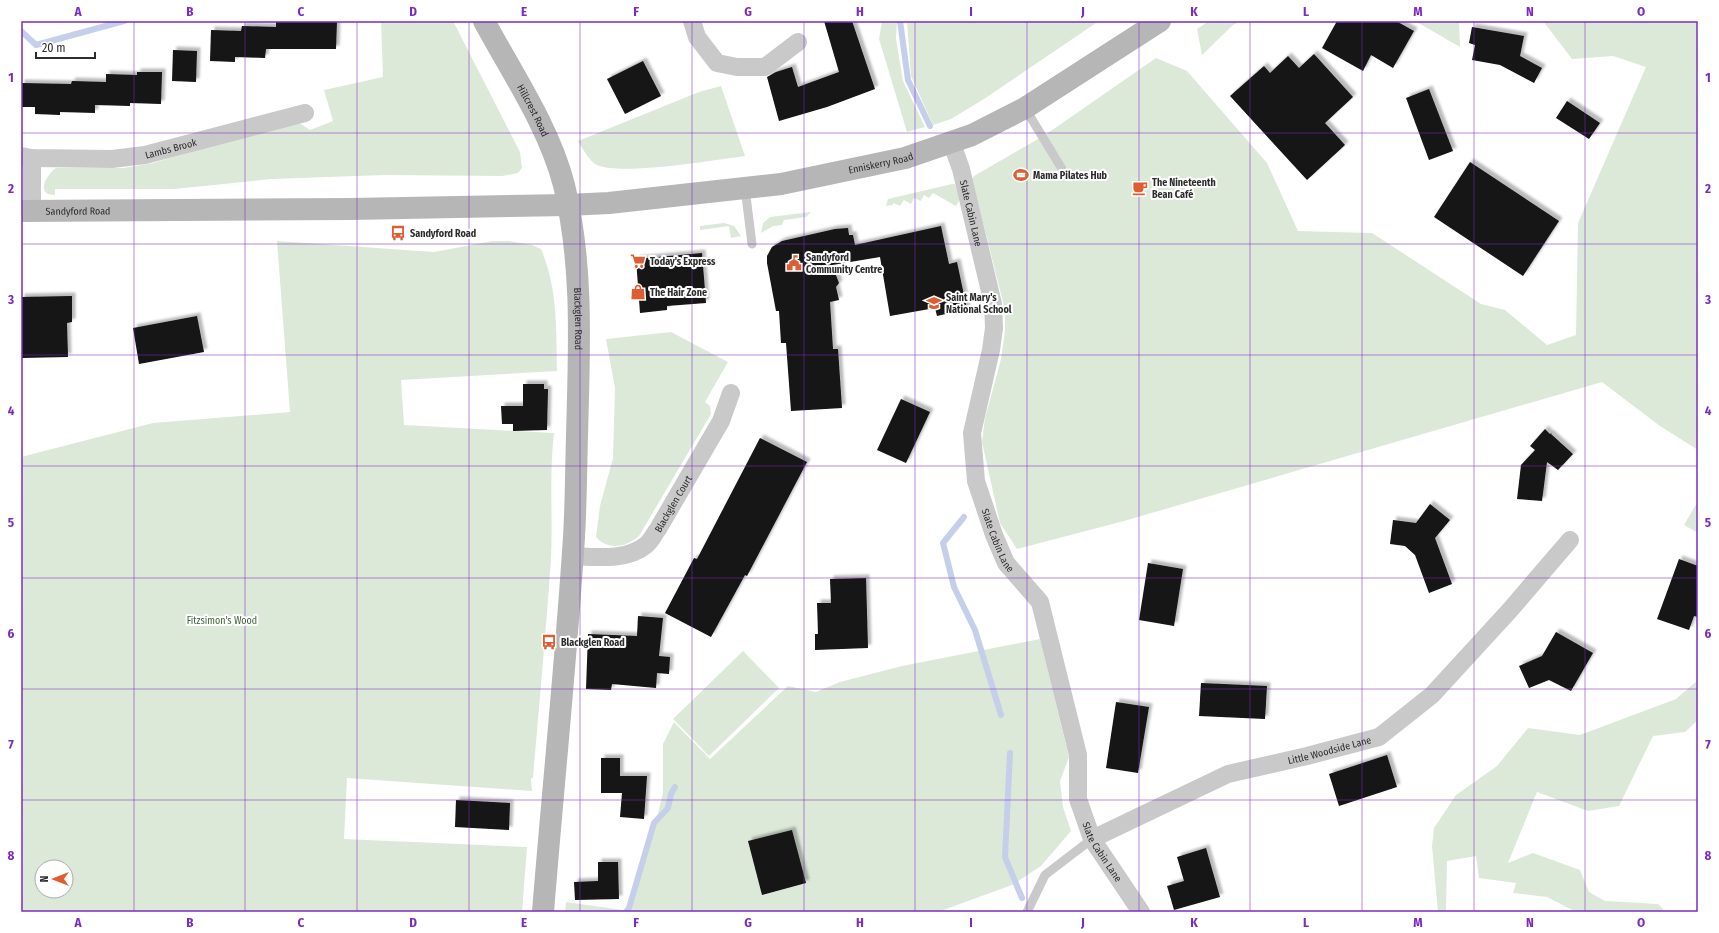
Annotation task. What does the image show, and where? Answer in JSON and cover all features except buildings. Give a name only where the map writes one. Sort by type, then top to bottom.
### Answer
[{"type":"main road","name":"Hillcrest Road","points":[[484,21],[537,118],[552,151],[564,185],[568,205]]},
{"type":"main road","name":"Enniskerry Road","points":[[568,205],[609,203],[781,184],[872,166],[952,144],[1025,108],[1160,21]]},
{"type":"main road","name":"Sandyford Road","points":[[27,211],[351,209],[568,205]]},
{"type":"main road","name":"Blackglen Road","points":[[543,912],[572,556],[579,344],[575,245],[568,205]]},
{"type":"street","points":[[692,21],[697,37],[717,64],[737,67],[765,67],[798,42]]},
{"type":"street","name":"Lambs Brook","points":[[27,211],[27,157],[112,159],[145,155],[305,113]]},
{"type":"street","name":"Slate Cabin Lane","points":[[952,144],[960,169],[993,304],[994,328],[991,350],[972,433],[976,481],[994,535],[1006,563],[1040,602],[1078,755],[1078,799],[1092,839],[1140,912]]},
{"type":"street","name":"Blackglen Court","points":[[572,556],[618,556],[630,554],[647,544],[658,529],[721,421],[731,393]]},
{"type":"street","name":"Little Woodside Lane","points":[[1092,839],[1228,774],[1379,738],[1432,695],[1510,610],[1570,540]]},
{"type":"lane","points":[[1025,108],[1062,169]]},
{"type":"lane","points":[[745,188],[752,244]]},
{"type":"lane","points":[[1027,912],[1044,876],[1092,839]]},
{"type":"green space","points":[[381,21],[453,21],[520,152],[522,168],[518,173],[502,176],[385,175],[272,179],[174,189],[55,189],[55,195],[45,192],[44,184],[52,171],[56,168],[124,168],[153,163],[286,124],[301,124],[310,130],[333,121],[324,90],[383,77]]},
{"type":"green space","points":[[882,21],[897,21],[896,39],[903,81],[925,127],[907,132],[879,39]]},
{"type":"green space","points":[[907,21],[1099,21],[984,99],[951,119],[933,125],[911,76]]},
{"type":"green space","points":[[1209,21],[1240,21],[1233,25],[1202,55],[1197,29]]},
{"type":"green space","points":[[1415,21],[1459,21],[1460,47]]},
{"type":"green space","points":[[1543,21],[1698,21],[1698,450],[1660,426],[1602,382],[1124,521],[1017,549],[1000,523],[982,442],[985,418],[1001,359],[1005,331],[1005,310],[972,179],[974,176],[1045,135],[1156,58],[1187,71],[1267,163],[1298,231],[1372,233],[1481,304],[1505,310],[1547,345],[1576,335],[1578,223],[1646,67],[1613,56],[1572,59]]},
{"type":"green space","points":[[721,86],[745,156],[691,164],[647,168],[609,168],[597,165],[591,161],[578,141],[699,92]]},
{"type":"green space","points":[[955,184],[960,199],[956,206],[933,193],[929,198],[924,195],[921,201],[914,198],[911,204],[904,200],[900,206],[894,203],[886,206],[888,199]]},
{"type":"green space","points":[[811,212],[806,217],[784,220],[782,225],[773,226],[761,233],[763,223],[770,217]]},
{"type":"green space","points":[[724,223],[734,226],[741,236],[731,238],[729,226],[700,230],[700,226]]},
{"type":"green space","name":"Fitzsimon's Wood","points":[[277,241],[434,252],[493,241],[509,241],[532,245],[541,249],[551,279],[555,309],[557,371],[401,380],[404,425],[554,433],[552,464],[551,559],[533,778],[531,778],[532,791],[347,778],[344,839],[527,847],[522,912],[21,912],[21,457],[153,423],[290,412]]},
{"type":"green space","points":[[671,332],[728,362],[705,402],[710,406],[711,414],[639,536],[629,543],[612,546],[596,537],[600,506],[613,458],[615,388],[606,339]]},
{"type":"green space","points":[[1698,501],[1698,533],[1684,525]]},
{"type":"green space","points":[[1040,639],[1069,757],[1060,781],[1063,807],[1071,831],[1041,866],[1012,885],[938,912],[565,912],[566,902],[630,911],[651,842],[663,793],[663,744],[674,722],[710,759],[788,686],[816,692],[840,682],[902,666]]},
{"type":"green space","points":[[743,651],[779,688],[709,756],[673,719]]},
{"type":"green space","points":[[1698,680],[1698,720],[1685,732],[1653,736],[1619,806],[1588,811],[1537,792],[1508,863],[1533,853],[1580,870],[1589,892],[1605,901],[1658,904],[1666,912],[1576,912],[1547,897],[1513,893],[1516,883],[1479,878],[1476,856],[1447,861],[1446,912],[1438,912],[1432,846],[1434,828],[1456,795],[1497,766],[1528,728],[1580,735],[1676,699]]},
{"type":"waterway","points":[[21,31],[36,45],[124,21]]},
{"type":"waterway","points":[[900,21],[908,80],[930,126]]},
{"type":"waterway","points":[[964,517],[943,543],[954,587],[975,630],[1001,715]]},
{"type":"waterway","points":[[1010,753],[1005,857],[1022,898]]},
{"type":"waterway","points":[[626,912],[629,908],[654,823],[668,808],[671,794],[675,787]]},
{"type":"place","name":"Mama Pilates Hub","points":[[1021,175]]},
{"type":"place","name":"The Nineteenth Bean Café","points":[[1140,188]]},
{"type":"place","name":"Sandyford Road","points":[[398,233]]},
{"type":"place","name":"Today's Express","points":[[638,261]]},
{"type":"place","name":"Sandyford Community Centre","points":[[794,263]]},
{"type":"place","name":"The Hair Zone","points":[[638,292]]},
{"type":"place","name":"Saint Mary's National School","points":[[934,303]]},
{"type":"place","name":"Blackglen Road","points":[[549,642]]}]
